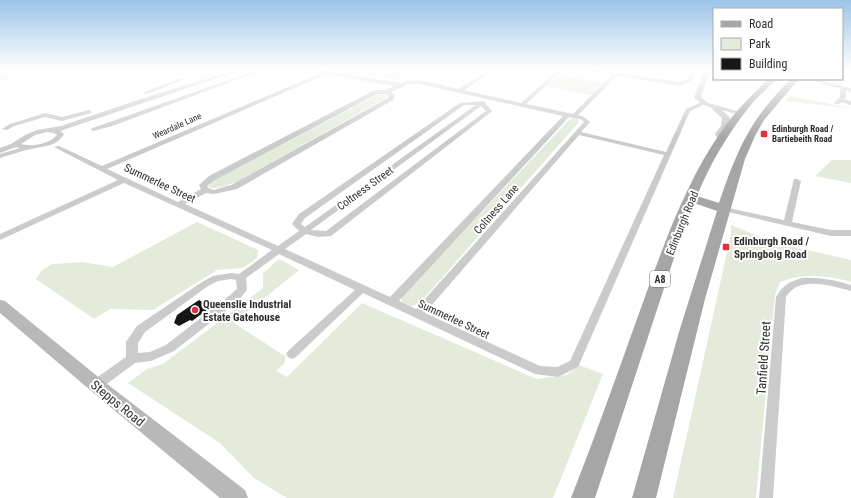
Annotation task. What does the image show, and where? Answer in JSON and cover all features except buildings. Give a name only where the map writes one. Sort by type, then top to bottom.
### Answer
[{"type":"main road","name":"Edinburgh Road","points":[[644,498],[695,301],[737,169],[750,135],[750,114],[763,93]]},
{"type":"main road","name":"Edinburgh Road","points":[[583,498],[659,282],[691,198],[722,139],[750,114],[774,101],[781,93]]},
{"type":"main road","points":[[691,198],[724,209]]},
{"type":"main road","name":"Stepps Road","points":[[0,305],[96,385],[237,498]]},
{"type":"street","points":[[110,105],[143,93]]},
{"type":"street","points":[[49,131],[63,128],[163,93]]},
{"type":"street","points":[[56,144],[62,134],[175,93]]},
{"type":"street","points":[[93,130],[197,93]]},
{"type":"street","name":"Weardale Lane","points":[[101,169],[278,93]]},
{"type":"street","points":[[205,190],[203,185],[212,178],[373,93]]},
{"type":"street","points":[[178,205],[205,190],[214,192],[234,187],[391,99],[392,95],[389,93]]},
{"type":"street","points":[[469,93],[574,116]]},
{"type":"street","points":[[522,104],[534,93]]},
{"type":"street","name":"Coltness Lane","points":[[391,303],[595,93]]},
{"type":"street","points":[[698,93],[697,97],[705,104],[723,114],[726,118],[725,126],[719,134],[722,139]]},
{"type":"street","points":[[843,93],[843,97],[838,101],[851,103]]},
{"type":"street","name":"Coltness Street","points":[[241,277],[489,98]]},
{"type":"street","points":[[482,103],[489,111],[328,234],[312,234],[305,232],[296,224],[302,216],[462,104],[482,103]]},
{"type":"street","points":[[705,104],[750,114]]},
{"type":"street","points":[[705,104],[725,107],[750,114]]},
{"type":"street","name":"Summerlee Street","points":[[0,156],[31,147],[56,144],[124,180],[279,250],[361,290],[539,372],[558,372],[574,364],[688,110],[705,104]]},
{"type":"street","points":[[3,129],[45,115],[58,120],[66,120],[95,110]]},
{"type":"street","name":"Coltness Lane","points":[[417,315],[587,122],[574,116]]},
{"type":"street","points":[[3,129],[22,132],[49,131],[60,132],[62,134]]},
{"type":"street","points":[[0,151],[18,143],[22,132]]},
{"type":"street","points":[[577,133],[668,154]]},
{"type":"street","points":[[18,143],[19,146],[31,147]]},
{"type":"street","points":[[0,237],[124,180]]},
{"type":"street","points":[[787,223],[797,180]]},
{"type":"street","points":[[724,209],[831,233],[851,233]]},
{"type":"street","points":[[96,385],[132,360],[151,356],[170,348],[233,300],[242,290],[241,277],[231,276],[216,278],[205,284],[141,329],[132,342],[132,360]]},
{"type":"street","name":"Tanfield Street","points":[[766,498],[781,297],[783,291],[799,282],[810,281],[825,281],[851,288]]},
{"type":"street","points":[[292,354],[361,290]]},
{"type":"green space","points":[[379,94],[387,96],[386,98],[238,181],[219,187],[207,187],[216,179]]},
{"type":"green space","points":[[790,96],[851,108],[785,101]]},
{"type":"green space","points":[[573,118],[578,119],[579,122],[420,303],[410,307],[402,302],[402,296],[569,120]]},
{"type":"green space","points":[[832,160],[851,160],[851,183],[815,176]]},
{"type":"green space","points":[[197,222],[258,250],[257,258],[243,268],[217,270],[153,310],[110,309],[94,319],[36,279],[42,270],[53,264],[82,262],[113,267]]},
{"type":"green space","points":[[731,225],[776,243],[851,260],[851,282],[833,278],[806,276],[780,282],[775,295],[756,498],[673,498],[731,234]]},
{"type":"green space","points":[[279,259],[299,270],[234,323],[286,357],[284,364],[276,371],[287,377],[362,303],[537,379],[567,375],[579,365],[603,374],[553,498],[287,498],[254,478],[220,443],[128,383],[147,369],[163,364],[263,288],[263,273]]},
{"type":"place","name":"Edinburgh Road / Bartiebeith Road","points":[[764,134]]},
{"type":"place","name":"Edinburgh Road / Springboig Road","points":[[726,247]]},
{"type":"place","name":"Queenslie Industrial Estate Gatehouse","points":[[195,310]]}]
